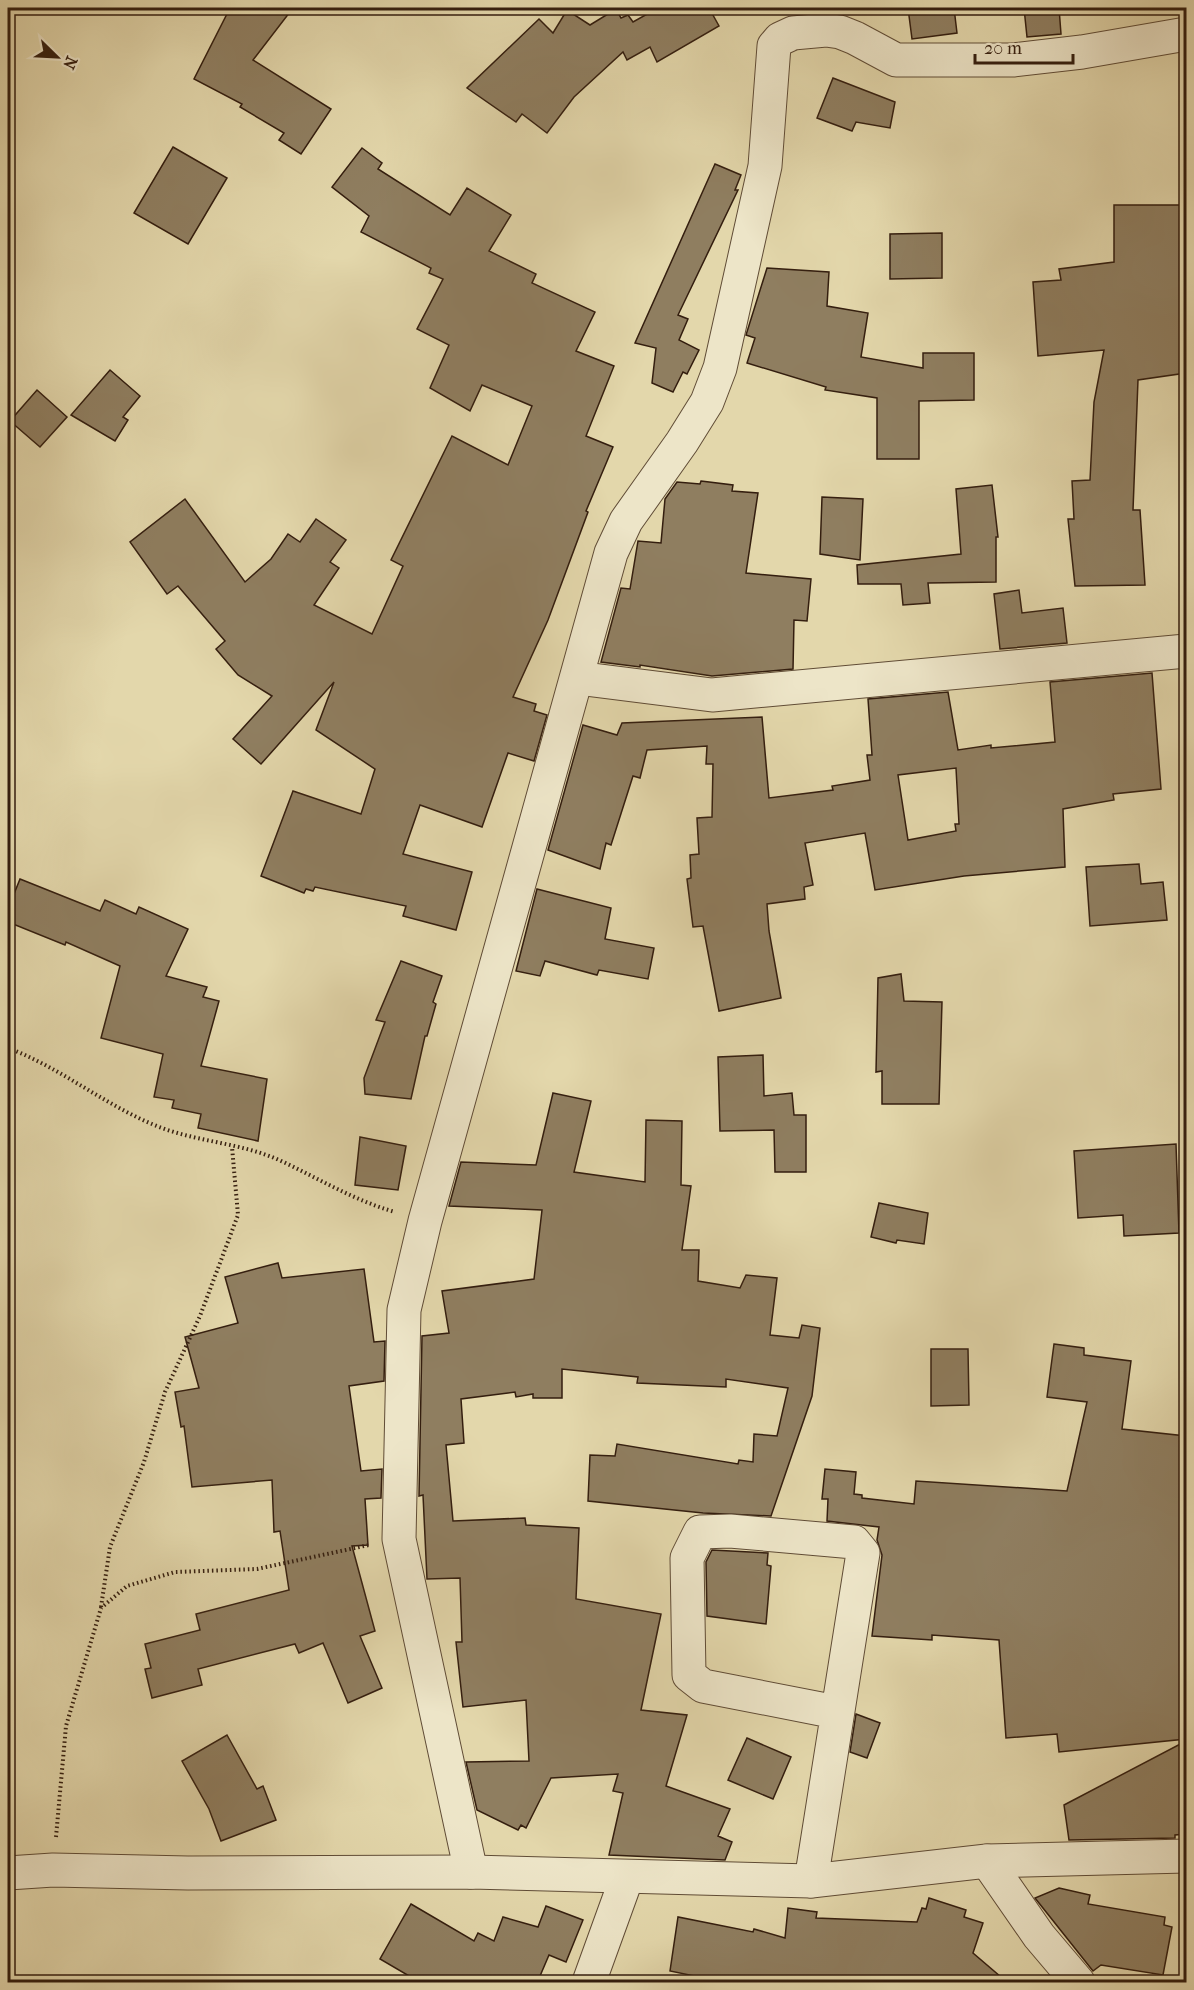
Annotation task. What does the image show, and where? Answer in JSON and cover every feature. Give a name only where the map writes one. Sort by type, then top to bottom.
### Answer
[{"type":"street","points":[[471,1872],[399,1539],[404,1310],[424,1221],[611,553],[621,532],[706,402],[720,368],[765,166],[770,122],[771,58],[774,46],[780,39],[793,33],[840,32],[896,60],[909,62],[1013,60],[1082,52],[1186,34]]},
{"type":"street","points":[[577,678],[712,695],[1186,651]]},
{"type":"street","points":[[811,1881],[863,1554],[854,1542],[848,1541],[730,1531],[700,1532],[687,1558],[689,1675],[703,1686],[836,1713]]},
{"type":"street","points":[[8,1873],[52,1870],[188,1873],[471,1872],[811,1881],[987,1861],[1186,1856]]},
{"type":"street","points":[[987,1861],[1039,1935],[1078,1983]]},
{"type":"street","points":[[589,1983],[627,1877]]},
{"type":"path","points":[[8,1048],[34,1058],[98,1098],[154,1125],[279,1160],[364,1203],[424,1221]]},
{"type":"path","points":[[52,1870],[66,1726],[101,1608],[110,1547],[144,1462],[165,1392],[200,1316],[238,1215],[232,1147]]},
{"type":"path","points":[[101,1608],[127,1586],[175,1572],[256,1569],[399,1539]]},
{"type":"building","points":[[230,8],[293,8],[253,60],[331,109],[301,154],[279,140],[284,133],[240,107],[242,104],[194,79]]},
{"type":"building","points":[[658,8],[709,8],[719,26],[657,62],[650,47],[627,60],[623,52],[574,97],[547,133],[522,114],[516,122],[467,88],[539,19],[553,33],[567,10],[590,25],[616,9],[621,18],[628,15],[633,22]]},
{"type":"building","points":[[908,8],[954,8],[957,33],[912,39]]},
{"type":"building","points":[[1024,8],[1059,8],[1061,34],[1027,37]]},
{"type":"building","points":[[833,78],[895,102],[890,128],[856,122],[852,131],[817,118]]},
{"type":"building","points":[[173,147],[227,178],[188,244],[134,213]]},
{"type":"building","points":[[362,148],[382,163],[378,169],[450,215],[467,188],[511,215],[489,251],[536,274],[532,283],[595,312],[576,351],[614,366],[586,436],[613,447],[586,511],[588,512],[548,620],[513,697],[536,704],[534,711],[547,715],[534,761],[508,753],[482,827],[420,805],[403,854],[472,872],[456,930],[403,916],[406,906],[315,887],[313,891],[306,889],[304,893],[261,876],[293,791],[361,814],[375,769],[316,730],[334,682],[261,764],[233,739],[272,696],[238,675],[216,649],[225,641],[178,586],[167,594],[130,542],[185,499],[245,582],[271,559],[288,534],[300,542],[316,519],[346,540],[330,562],[339,568],[314,605],[372,634],[403,566],[391,560],[452,436],[508,465],[532,406],[482,385],[470,411],[430,388],[449,345],[417,329],[443,279],[429,273],[431,268],[361,232],[369,216],[332,187]]},
{"type":"building","points":[[715,164],[741,175],[735,190],[738,190],[678,315],[688,319],[679,340],[699,350],[687,374],[683,372],[673,392],[652,383],[656,348],[635,343]]},
{"type":"building","points":[[1114,205],[1180,205],[1180,266],[1186,265],[1186,373],[1138,380],[1133,510],[1140,510],[1145,585],[1075,586],[1068,519],[1074,519],[1072,481],[1090,480],[1094,402],[1104,350],[1038,356],[1033,282],[1061,280],[1059,269],[1114,262]]},
{"type":"building","points":[[942,233],[942,278],[890,279],[890,234]]},
{"type":"building","points":[[767,268],[829,272],[827,306],[868,313],[861,357],[923,368],[923,353],[974,353],[974,400],[919,401],[919,459],[877,459],[877,398],[825,390],[826,387],[747,363],[755,338],[746,335]]},
{"type":"building","points":[[110,370],[140,396],[123,417],[128,420],[115,441],[71,415]]},
{"type":"building","points":[[37,390],[67,417],[40,447],[10,421]]},
{"type":"building","points":[[701,481],[733,485],[732,491],[758,493],[746,573],[811,579],[807,621],[794,620],[793,669],[712,676],[640,665],[640,667],[601,662],[621,588],[630,589],[638,541],[661,543],[665,499],[677,482],[700,484]]},
{"type":"building","points":[[992,485],[998,537],[996,537],[996,582],[928,583],[930,603],[903,605],[901,584],[858,584],[857,565],[961,554],[956,489]]},
{"type":"building","points":[[822,497],[863,499],[860,560],[820,554]]},
{"type":"building","points":[[1019,590],[1022,613],[1063,608],[1067,643],[1000,649],[994,594]]},
{"type":"building","points":[[1152,673],[1161,789],[1113,794],[1114,800],[1063,809],[1065,867],[964,876],[875,890],[865,833],[805,843],[813,885],[804,887],[805,899],[767,904],[769,931],[781,998],[719,1011],[703,926],[693,927],[687,879],[691,878],[690,855],[699,854],[697,818],[712,817],[713,764],[706,764],[707,746],[647,750],[640,778],[633,776],[611,845],[606,843],[600,869],[548,850],[583,725],[617,735],[622,723],[762,717],[769,798],[833,790],[832,786],[870,780],[867,755],[872,755],[868,699],[948,692],[958,750],[991,745],[991,748],[1055,742],[1050,682]],"holes":[[[956,768],[959,824],[955,824],[956,831],[908,840],[898,775]]]},
{"type":"building","points":[[1139,864],[1141,884],[1163,882],[1167,920],[1090,926],[1086,867]]},
{"type":"building","points":[[20,879],[100,911],[105,900],[136,914],[139,907],[188,929],[166,976],[207,987],[203,997],[219,1001],[201,1066],[267,1079],[258,1141],[198,1128],[201,1114],[172,1108],[174,1100],[154,1097],[163,1054],[101,1038],[120,966],[66,942],[65,945],[8,922],[8,909]]},
{"type":"building","points":[[537,889],[611,908],[605,939],[654,948],[648,979],[599,970],[597,975],[545,961],[540,976],[516,971]]},
{"type":"building","points":[[401,961],[442,976],[433,1002],[436,1004],[427,1036],[425,1036],[411,1099],[365,1094],[364,1078],[385,1022],[376,1020]]},
{"type":"building","points":[[901,974],[904,1001],[942,1002],[939,1104],[882,1104],[882,1071],[876,1072],[878,978]]},
{"type":"building","points":[[763,1055],[764,1096],[792,1093],[794,1115],[806,1115],[806,1172],[775,1172],[774,1130],[720,1131],[718,1057]]},
{"type":"building","points":[[553,1093],[591,1101],[574,1172],[645,1182],[646,1120],[682,1121],[681,1185],[691,1186],[682,1250],[699,1250],[698,1281],[740,1288],[746,1275],[777,1278],[770,1335],[799,1338],[802,1325],[820,1328],[812,1396],[771,1516],[703,1513],[588,1501],[590,1455],[615,1456],[617,1444],[738,1464],[739,1460],[753,1462],[754,1434],[777,1436],[788,1388],[726,1379],[726,1387],[637,1383],[638,1377],[562,1369],[562,1398],[533,1398],[533,1394],[516,1397],[515,1392],[461,1399],[464,1443],[446,1445],[453,1521],[525,1518],[526,1525],[579,1528],[576,1599],[661,1614],[641,1710],[687,1715],[666,1786],[730,1809],[718,1836],[732,1842],[725,1860],[609,1855],[623,1793],[613,1791],[618,1774],[551,1778],[526,1828],[521,1825],[518,1830],[477,1810],[466,1762],[529,1761],[526,1700],[463,1707],[456,1642],[462,1642],[460,1578],[427,1579],[423,1495],[419,1496],[422,1336],[449,1333],[442,1291],[534,1279],[542,1210],[449,1206],[461,1162],[536,1165]]},
{"type":"building","points":[[360,1137],[406,1146],[398,1190],[355,1185]]},
{"type":"building","points":[[1176,1144],[1179,1233],[1124,1236],[1123,1215],[1078,1218],[1074,1151]]},
{"type":"building","points":[[879,1203],[928,1213],[924,1244],[897,1240],[896,1243],[871,1237]]},
{"type":"building","points":[[278,1263],[282,1278],[364,1269],[374,1342],[385,1341],[384,1381],[349,1386],[361,1471],[382,1469],[381,1498],[365,1499],[368,1545],[352,1546],[375,1631],[360,1636],[382,1688],[348,1703],[323,1643],[299,1653],[295,1644],[198,1669],[202,1685],[152,1698],[145,1669],[151,1668],[145,1644],[200,1630],[196,1614],[289,1590],[280,1531],[274,1532],[272,1480],[192,1487],[184,1426],[181,1427],[175,1392],[199,1388],[185,1337],[238,1323],[225,1277]]},
{"type":"building","points":[[1054,1344],[1084,1348],[1084,1355],[1131,1361],[1122,1429],[1186,1436],[1186,1739],[1059,1752],[1057,1734],[1006,1738],[999,1640],[932,1635],[932,1640],[872,1636],[882,1555],[877,1540],[879,1527],[827,1521],[828,1499],[822,1499],[825,1469],[856,1472],[854,1494],[862,1495],[862,1498],[914,1504],[916,1481],[1067,1491],[1087,1402],[1047,1397]]},
{"type":"building","points":[[931,1349],[968,1349],[969,1405],[931,1406]]},
{"type":"building","points":[[712,1550],[768,1553],[767,1565],[771,1566],[766,1624],[707,1616],[706,1562]]},
{"type":"building","points":[[856,1714],[880,1723],[867,1758],[850,1752]]},
{"type":"building","points":[[227,1735],[257,1789],[263,1786],[276,1820],[221,1841],[209,1809],[182,1761]]},
{"type":"building","points":[[747,1738],[791,1757],[773,1799],[728,1780]]},
{"type":"building","points":[[1186,1741],[1186,1834],[1175,1835],[1175,1838],[1069,1840],[1064,1805]]},
{"type":"building","points":[[1059,1888],[1090,1895],[1088,1904],[1165,1917],[1164,1925],[1172,1927],[1163,1975],[1101,1965],[1093,1971],[1035,1898]]},
{"type":"building","points":[[929,1898],[966,1910],[964,1917],[983,1923],[973,1953],[1008,1983],[909,1983],[896,1978],[823,1976],[822,1980],[804,1977],[802,1983],[728,1983],[670,1971],[678,1917],[753,1932],[754,1929],[785,1938],[788,1908],[817,1912],[816,1918],[917,1922],[922,1908],[926,1909]]},
{"type":"building","points":[[411,1904],[474,1941],[478,1933],[494,1941],[503,1917],[538,1927],[546,1906],[583,1920],[566,1962],[549,1955],[537,1983],[421,1983],[380,1959]]}]
